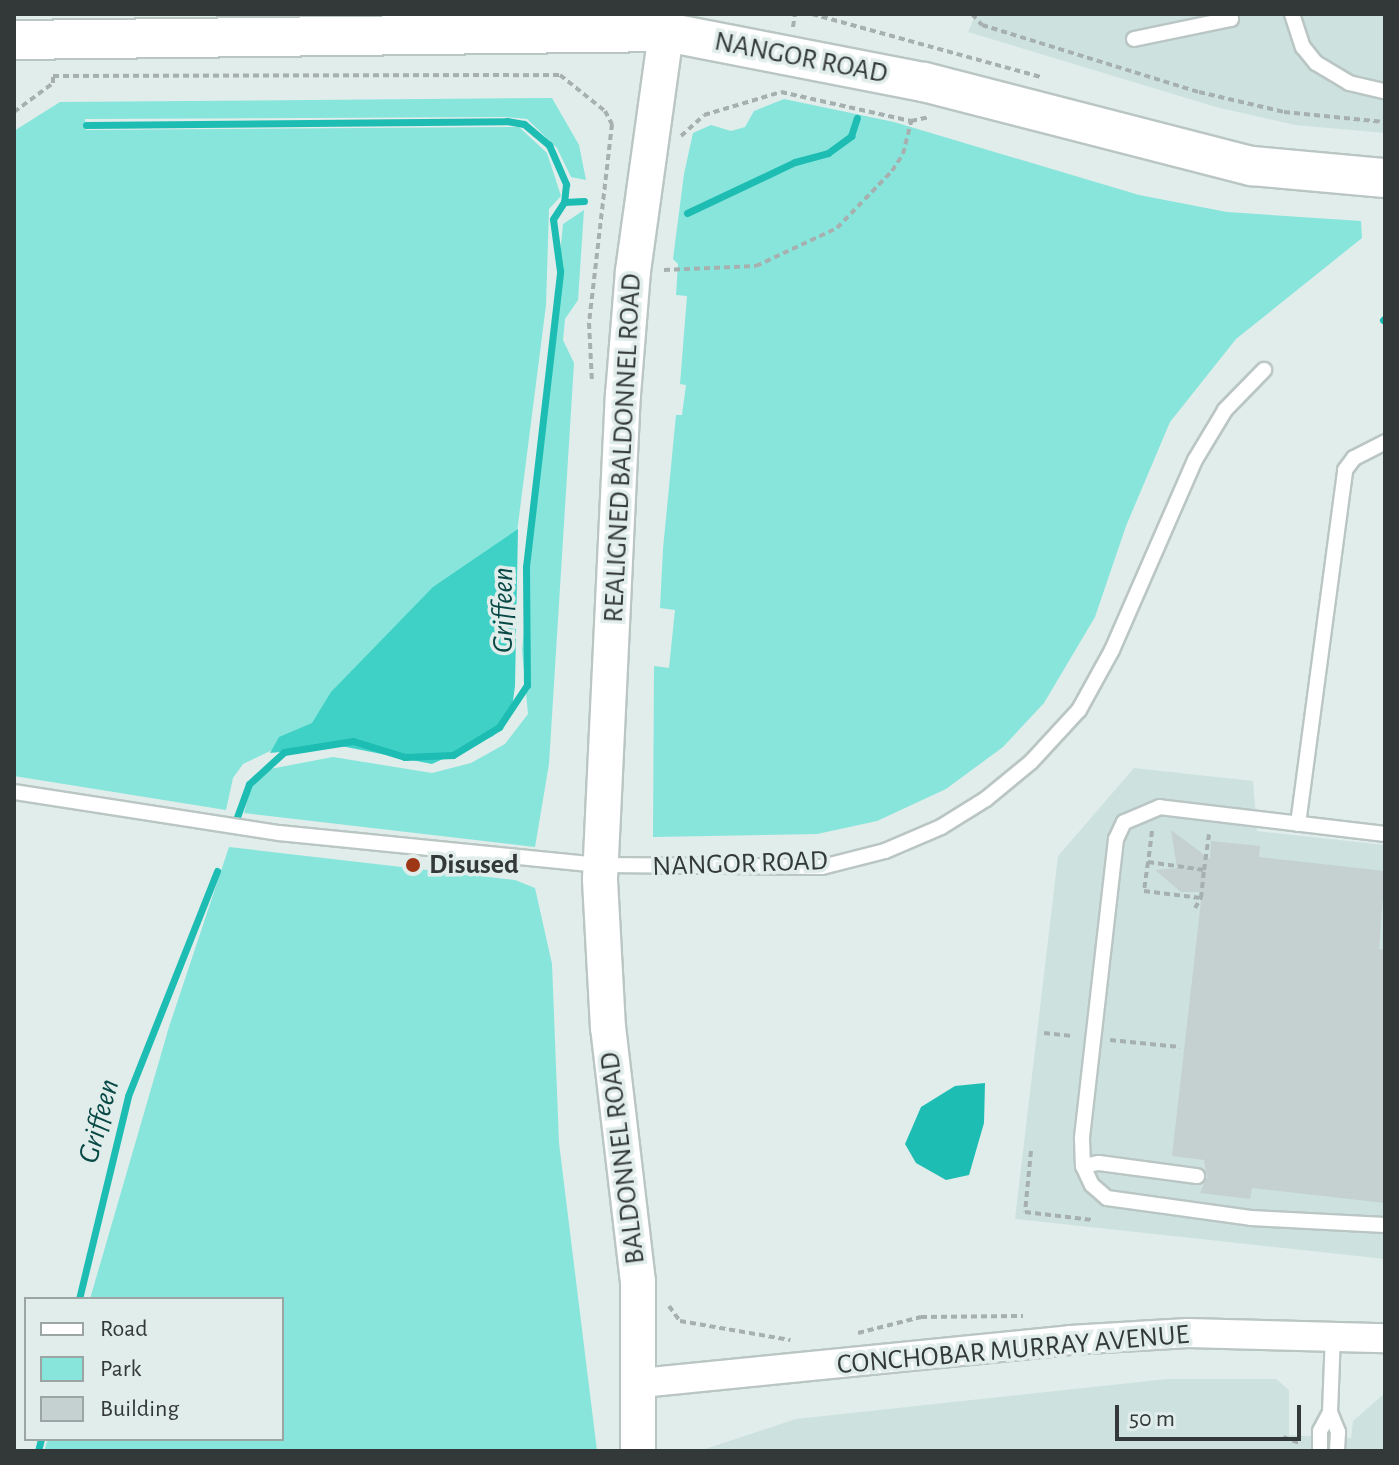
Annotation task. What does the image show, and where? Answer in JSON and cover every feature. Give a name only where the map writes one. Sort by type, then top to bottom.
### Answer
[{"type":"main road","name":"NANGOR ROAD","points":[[14,40],[670,23],[924,82],[1252,166],[1385,178]]},
{"type":"street","name":"REALIGNED BALDONNEL ROAD","points":[[601,865],[623,395],[633,271],[670,23]]},
{"type":"street","name":"BALDONNEL ROAD","points":[[601,865],[608,1028],[631,1200],[641,1383],[638,1451]]},
{"type":"street","name":"CONCHOBAR MURRAY AVENUE","points":[[641,1383],[1070,1340],[1188,1333],[1333,1334],[1385,1338]]},
{"type":"lane","points":[[1134,39],[1231,19],[1230,14]]},
{"type":"lane","points":[[1292,14],[1303,47],[1316,63],[1349,83],[1385,91]]},
{"type":"lane","name":"NANGOR ROAD","points":[[14,792],[279,833],[601,865],[822,867],[899,845],[941,827],[986,799],[1031,762],[1079,710],[1112,650],[1195,460],[1225,410],[1264,370]]},
{"type":"lane","points":[[1298,824],[1345,470],[1354,458],[1385,442]]},
{"type":"lane","points":[[1385,834],[1160,807],[1132,815],[1118,830],[1083,1166],[1107,1198],[1131,1205],[1385,1225]]},
{"type":"lane","points":[[1083,1166],[1099,1163],[1197,1176]]},
{"type":"lane","points":[[1333,1334],[1330,1412],[1338,1432],[1337,1451]]},
{"type":"lane","points":[[1315,1448],[1330,1412]]},
{"type":"path","points":[[972,14],[982,25],[1199,92],[1284,112],[1385,122]]},
{"type":"path","points":[[14,112],[53,83],[53,74],[553,71],[579,87],[612,124]]},
{"type":"path","points":[[666,255],[664,270],[756,266],[837,228],[892,171],[903,154],[911,121],[781,90],[704,115],[681,135],[679,150]]},
{"type":"path","points":[[1152,831],[1144,891],[1201,898]]},
{"type":"path","points":[[1195,908],[1201,898],[1209,834]]},
{"type":"path","points":[[1148,862],[1204,870]]},
{"type":"path","points":[[1031,1151],[1025,1212],[1093,1220]]},
{"type":"path","points":[[663,1298],[680,1321],[805,1340]]},
{"type":"path","points":[[1283,1437],[1315,1448]]},
{"type":"shaded area","points":[[976,14],[1385,14],[1385,133],[1295,125],[1216,107],[968,32]]},
{"type":"shaded area","points":[[518,529],[515,686],[511,715],[493,736],[432,764],[341,746],[270,753],[279,737],[312,723],[331,692],[433,587]]},
{"type":"shaded area","points":[[1134,768],[1253,781],[1257,831],[1385,845],[1385,1259],[1015,1219],[1058,856]]},
{"type":"shaded area","points":[[985,1083],[984,1123],[969,1175],[946,1180],[916,1163],[905,1144],[921,1107],[955,1086]]},
{"type":"shaded area","points":[[1167,1379],[1276,1379],[1289,1390],[1289,1435],[1351,1438],[1353,1421],[1385,1393],[1385,1451],[699,1451],[796,1419]]},
{"type":"green space","points":[[552,98],[579,145],[586,180],[571,177],[557,148],[527,119],[85,119],[86,130],[519,127],[547,153],[561,196],[549,209],[546,305],[516,540],[314,730],[243,764],[233,778],[226,810],[14,776],[14,131],[60,102]]},
{"type":"green space","points":[[784,99],[894,122],[1139,195],[1227,212],[1361,221],[1362,238],[1236,339],[1170,422],[1126,526],[1095,617],[1044,703],[1003,747],[946,789],[877,821],[817,834],[653,837],[654,666],[669,668],[675,610],[660,608],[663,549],[676,415],[682,415],[686,385],[680,384],[687,296],[676,295],[678,264],[673,259],[684,174],[693,133],[711,125],[731,131],[745,127],[754,111]]},
{"type":"green space","points":[[584,210],[578,300],[565,319],[563,340],[574,363],[549,764],[535,847],[244,813],[251,787],[270,769],[333,757],[432,773],[471,763],[505,744],[528,714],[522,650],[563,224]]},
{"type":"green space","points":[[229,847],[515,880],[535,888],[552,964],[559,1143],[597,1451],[44,1451],[47,1441],[284,1441],[284,1297],[91,1297],[169,1027]]},
{"type":"building","points":[[1171,830],[1210,859],[1211,841],[1260,846],[1259,857],[1385,871],[1379,949],[1385,950],[1385,1203],[1252,1188],[1250,1199],[1200,1193],[1207,1177],[1204,1160],[1172,1156],[1202,892],[1181,892],[1155,870],[1177,868]]},
{"type":"waterway","name":"Griffeen","points":[[687,213],[795,162],[828,153],[851,136],[857,118]]},
{"type":"waterway","points":[[86,125],[507,121],[524,124],[549,145],[566,184],[564,202]]},
{"type":"waterway","name":"Griffeen","points":[[237,817],[249,784],[284,752],[353,741],[405,757],[453,755],[499,727],[527,685],[526,567],[560,271],[553,219],[564,202],[584,201]]},
{"type":"waterway","name":"Griffeen","points":[[79,1297],[128,1096],[217,871]]},
{"type":"waterway","name":"Griffeen","points":[[38,1451],[40,1441]]},
{"type":"place","name":"Disused","points":[[413,865]]}]
